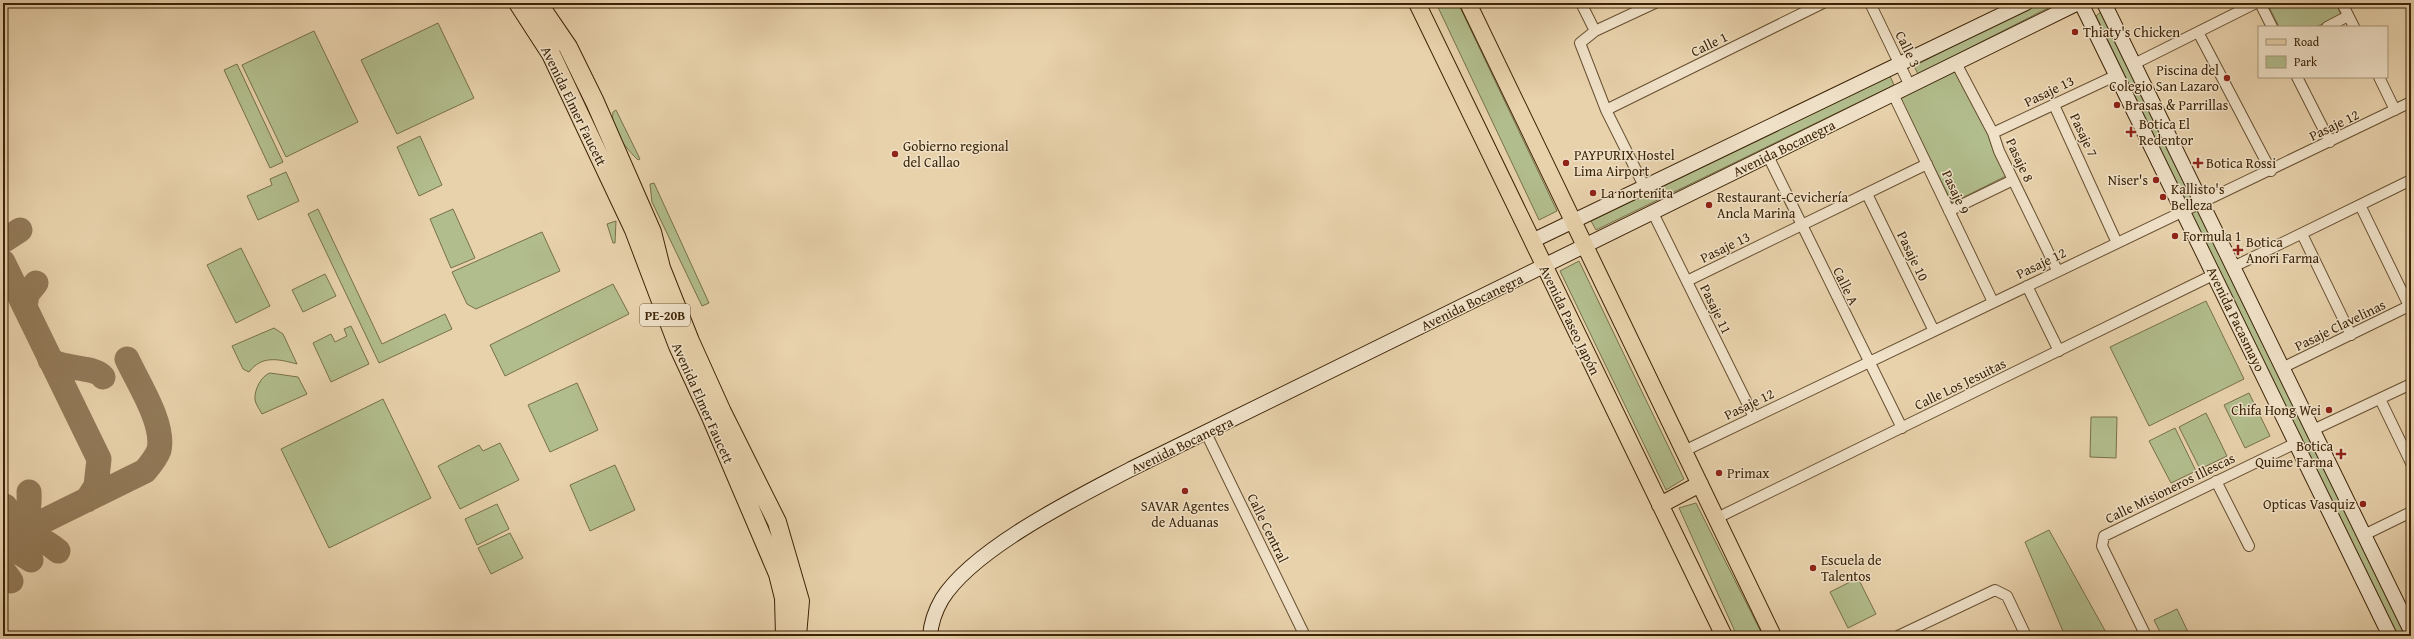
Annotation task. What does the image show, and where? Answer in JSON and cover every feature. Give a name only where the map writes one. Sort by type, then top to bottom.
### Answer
[{"type":"highway","name":"Avenida Elmer Faucett","points":[[518,3],[551,54],[634,230],[678,346],[711,417],[778,574],[784,598],[785,636]]},
{"type":"highway","name":"Avenida Elmer Faucett","points":[[538,3],[568,47],[596,102],[652,232],[661,268],[693,348],[722,412],[777,522],[800,601],[797,636]]},
{"type":"main road","name":"Avenida Paseo Japón","points":[[1417,3],[1724,636]]},
{"type":"main road","points":[[1468,3],[1773,636]]},
{"type":"main road","name":"Avenida Bocanegra","points":[[1532,241],[2026,3]]},
{"type":"main road","name":"Avenida Bocanegra","points":[[930,636],[934,613],[943,598],[968,570],[992,550],[1048,514],[1082,495],[1131,469],[2078,3]]},
{"type":"main road","name":"Avenida Pacasmayo","points":[[2081,3],[2215,274],[2390,636]]},
{"type":"main road","name":"Avenida Pacasmayo","points":[[2104,3],[2411,631]]},
{"type":"main road","points":[[2249,345],[2267,336]]},
{"type":"main road","points":[[1660,505],[1700,484]]},
{"type":"street","points":[[1581,3],[1595,31]]},
{"type":"street","points":[[1644,186],[1606,110],[1581,50],[1580,43],[1584,38],[1595,31],[1655,3]]},
{"type":"street","name":"Calle 1","points":[[1606,110],[1823,3]]},
{"type":"street","name":"Calle 3","points":[[1870,3],[1910,86]]},
{"type":"street","points":[[2134,64],[2256,3]]},
{"type":"street","points":[[2260,3],[2272,26]]},
{"type":"street","points":[[2342,3],[2353,26]]},
{"type":"street","points":[[2329,26],[2348,16]]},
{"type":"street","points":[[2198,32],[2271,170]]},
{"type":"street","name":"Pasaje 8","points":[[1956,63],[1993,133],[2057,270]]},
{"type":"street","name":"Pasaje 13","points":[[1993,133],[2117,75]]},
{"type":"street","points":[[2298,78],[2330,142]]},
{"type":"street","points":[[2379,78],[2395,110]]},
{"type":"street","name":"Pasaje 9","points":[[1893,94],[1993,302]]},
{"type":"street","name":"Pasaje 12","points":[[1684,451],[2027,286],[2057,270],[2201,201],[2330,142],[2411,102]]},
{"type":"street","name":"Pasaje 7","points":[[2054,105],[2117,242]]},
{"type":"street","name":"Calle A","points":[[1768,156],[1868,362],[1902,428]]},
{"type":"street","name":"Pasaje 13","points":[[1687,281],[1927,164]]},
{"type":"street","points":[[1949,211],[2014,180]]},
{"type":"street","points":[[2233,267],[2411,180]]},
{"type":"street","name":"Pasaje 10","points":[[1867,194],[1934,331]]},
{"type":"street","points":[[2360,205],[2410,308]]},
{"type":"street","name":"Pasaje 11","points":[[1653,213],[1754,417]]},
{"type":"street","points":[[2302,234],[2351,335]]},
{"type":"street","name":"Calle Los Jesuitas","points":[[1717,518],[2215,274]]},
{"type":"street","points":[[2027,286],[2059,351]]},
{"type":"street","name":"Pasaje Clavelinas","points":[[2282,368],[2410,308]]},
{"type":"street","points":[[2313,430],[2411,384]]},
{"type":"street","points":[[2380,399],[2411,463]]},
{"type":"street","name":"Calle Central","points":[[1206,433],[1305,636]]},
{"type":"street","name":"Calle Misioneros Illescas","points":[[2146,636],[2102,546],[2104,536],[2296,443]]},
{"type":"street","points":[[2216,481],[2249,546]]},
{"type":"street","points":[[2364,534],[2411,512]]},
{"type":"street","points":[[1898,636],[1989,592],[1999,591],[2007,596],[2026,636]]},
{"type":"green space","points":[[1436,3],[1458,3],[1557,211],[1539,220]]},
{"type":"green space","points":[[2038,3],[2058,3],[1918,74],[1914,66]]},
{"type":"green space","points":[[2267,3],[2336,3],[2341,15],[2318,26],[2278,26]]},
{"type":"green space","points":[[2102,11],[2193,198],[2192,200],[2184,198],[2096,16]]},
{"type":"green space","points":[[438,23],[474,98],[397,134],[361,60]]},
{"type":"green space","points":[[314,31],[358,122],[286,157],[242,65]]},
{"type":"green space","points":[[237,64],[283,162],[270,168],[224,70]]},
{"type":"green space","points":[[1957,69],[2008,175],[1952,203],[1900,98]]},
{"type":"green space","points":[[1890,76],[1894,85],[1596,230],[1591,221]]},
{"type":"green space","points":[[616,110],[640,159],[638,160],[616,132],[613,112]]},
{"type":"green space","points":[[420,136],[442,185],[419,196],[397,147]]},
{"type":"green space","points":[[286,172],[299,201],[258,220],[247,196],[272,185],[270,179]]},
{"type":"green space","points":[[654,183],[709,303],[702,306],[652,202],[650,184]]},
{"type":"green space","points":[[2201,201],[2411,636],[2390,636],[2183,210]]},
{"type":"green space","points":[[318,209],[382,344],[445,314],[452,329],[379,363],[308,214]]},
{"type":"green space","points":[[453,209],[475,258],[451,268],[430,219]]},
{"type":"green space","points":[[616,221],[615,243],[613,243],[607,224]]},
{"type":"green space","points":[[542,232],[560,271],[476,309],[467,304],[452,272]]},
{"type":"green space","points":[[241,248],[270,306],[236,323],[207,265]]},
{"type":"green space","points":[[1579,261],[1684,479],[1666,490],[1560,271]]},
{"type":"green space","points":[[325,274],[336,296],[303,312],[292,290]]},
{"type":"green space","points":[[613,284],[629,314],[505,376],[490,345]]},
{"type":"green space","points":[[2206,301],[2244,379],[2149,426],[2110,347]]},
{"type":"green space","points":[[351,326],[369,364],[331,382],[313,343],[331,334],[335,342],[347,336],[344,329]]},
{"type":"green space","points":[[274,328],[283,334],[297,364],[271,360],[259,363],[249,372],[243,369],[232,346]]},
{"type":"green space","points":[[270,373],[298,377],[307,394],[262,414],[257,406],[255,396],[261,380]]},
{"type":"green space","points":[[577,383],[598,430],[550,452],[528,405]]},
{"type":"green space","points":[[2249,393],[2270,436],[2245,448],[2224,405]]},
{"type":"green space","points":[[383,399],[431,498],[329,548],[281,449]]},
{"type":"green space","points":[[2206,413],[2227,456],[2200,469],[2179,427]]},
{"type":"green space","points":[[2091,417],[2117,417],[2116,458],[2090,457]]},
{"type":"green space","points":[[2175,428],[2196,471],[2171,483],[2149,441]]},
{"type":"green space","points":[[500,443],[519,480],[460,509],[438,466],[479,445],[483,451]]},
{"type":"green space","points":[[615,465],[635,510],[590,531],[570,485]]},
{"type":"green space","points":[[1696,503],[1763,636],[1737,636],[1679,508]]},
{"type":"green space","points":[[497,504],[509,529],[477,545],[465,519]]},
{"type":"green space","points":[[2049,530],[2108,636],[2065,636],[2025,542]]},
{"type":"green space","points":[[510,533],[523,558],[491,574],[478,548]]},
{"type":"green space","points":[[1858,578],[1876,614],[1848,628],[1830,592]]},
{"type":"green space","points":[[2177,609],[2190,636],[2162,636],[2154,620]]},
{"type":"taxiway","points":[[3,241],[20,230]]},
{"type":"taxiway","points":[[3,262],[99,459],[96,486],[87,500]]},
{"type":"taxiway","points":[[25,307],[27,294],[36,283]]},
{"type":"taxiway","points":[[3,541],[145,471],[153,461],[159,450],[160,440],[158,428],[149,404],[127,359]]},
{"type":"taxiway","points":[[50,360],[63,365],[93,371],[103,377]]},
{"type":"taxiway","points":[[13,535],[22,525],[27,515],[29,492]]},
{"type":"taxiway","points":[[3,527],[6,519],[5,506]]},
{"type":"taxiway","points":[[14,534],[38,539],[58,551]]},
{"type":"taxiway","points":[[3,548],[17,551],[31,560]]},
{"type":"taxiway","points":[[3,570],[11,581]]},
{"type":"place","name":"Thiaty's Chicken","points":[[2075,32]]},
{"type":"place","name":"Piscina del Colegio San Lazaro","points":[[2227,78]]},
{"type":"place","name":"Brasas & Parrillas","points":[[2117,105]]},
{"type":"place","name":"Botica El Redentor","points":[[2131,132]]},
{"type":"place","name":"Gobierno regional del Callao","points":[[895,154]]},
{"type":"place","name":"PAYPURIX Hostel Lima Airport","points":[[1566,163]]},
{"type":"place","name":"Botica Rossi","points":[[2198,163]]},
{"type":"place","name":"Niser's","points":[[2156,180]]},
{"type":"place","name":"La nortenita","points":[[1593,193]]},
{"type":"place","name":"Kallisto's Belleza","points":[[2163,197]]},
{"type":"place","name":"Restaurant-Cevichería Ancla Marina","points":[[1709,205]]},
{"type":"place","name":"Formula 1","points":[[2175,236]]},
{"type":"place","name":"Botica Anori Farma","points":[[2238,250]]},
{"type":"place","name":"Chifa Hong Wei","points":[[2329,410]]},
{"type":"place","name":"Botica Quime Farma","points":[[2341,454]]},
{"type":"place","name":"Primax","points":[[1719,473]]},
{"type":"place","name":"SAVAR Agentes de Aduanas","points":[[1185,491]]},
{"type":"place","name":"Opticas Vasquiz","points":[[2363,504]]},
{"type":"place","name":"Escuela de Talentos","points":[[1813,568]]}]
